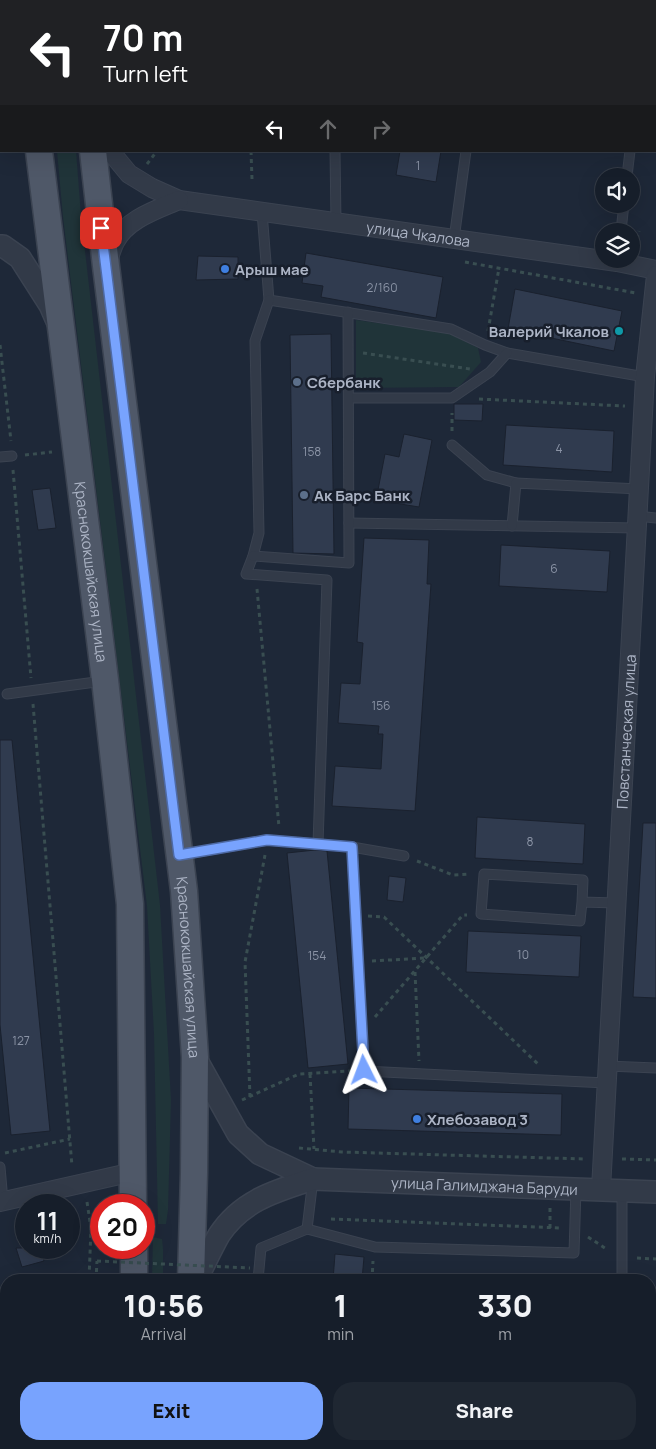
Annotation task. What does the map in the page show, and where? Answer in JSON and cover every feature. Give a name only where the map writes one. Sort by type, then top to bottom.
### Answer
[{"type":"main road","name":"Краснококшайская улица","points":[[39,152],[105,680],[130,904],[134,1194]]},
{"type":"main road","name":"Краснококшайская улица","points":[[93,152],[184,891],[195,1056],[191,1274]]},
{"type":"main road","points":[[134,1259],[134,1274]]},
{"type":"street","name":"улица Чкалова","points":[[111,152],[129,174],[152,188],[180,200],[595,257]]},
{"type":"street","points":[[106,266],[115,242],[126,228],[146,215],[180,200]]},
{"type":"street","points":[[0,246],[3,246],[20,258],[50,305],[62,335]]},
{"type":"street","name":"улица Чкалова","points":[[640,266],[656,270]]},
{"type":"street","name":"Повстанческая улица","points":[[601,1189],[639,489],[650,399],[645,377],[656,275]]},
{"type":"street","name":"улица Галимджана Баруди","points":[[195,1056],[238,1134],[260,1154],[313,1179]]},
{"type":"street","points":[[2,1202],[133,1172]]},
{"type":"street","name":"улица Галимджана Баруди","points":[[199,1274],[220,1235],[234,1217],[250,1203],[276,1191],[313,1179],[656,1192]]},
{"type":"lane","points":[[335,152],[336,222]]},
{"type":"lane","points":[[454,239],[466,152]]},
{"type":"lane","points":[[628,168],[630,152]]},
{"type":"lane","points":[[262,212],[269,300],[255,341],[258,533],[254,556],[246,574],[327,580],[318,844]]},
{"type":"lane","points":[[269,300],[451,329],[507,353],[645,377]]},
{"type":"lane","points":[[254,556],[349,563],[348,312]]},
{"type":"lane","points":[[349,398],[452,398],[490,372],[507,353]]},
{"type":"lane","points":[[452,446],[487,475],[516,483],[639,489]]},
{"type":"lane","points":[[0,457],[12,456]]},
{"type":"lane","points":[[512,526],[516,483]]},
{"type":"lane","points":[[349,523],[512,526],[637,522],[656,518]]},
{"type":"lane","points":[[7,694],[105,680]]},
{"type":"lane","points":[[179,855],[267,840],[352,847],[404,856]]},
{"type":"lane","points":[[352,847],[364,1070],[555,1080],[652,1068],[656,1060]]},
{"type":"lane","points":[[484,874],[583,880],[582,902],[580,921],[481,914],[484,874]]},
{"type":"lane","points":[[582,902],[616,903]]},
{"type":"lane","points":[[0,1167],[2,1202]]},
{"type":"lane","points":[[307,1229],[313,1179]]},
{"type":"lane","points":[[259,1274],[261,1248],[307,1229],[375,1246],[574,1253],[576,1189]]},
{"type":"lane","points":[[622,1191],[622,1274]]},
{"type":"path","points":[[150,158],[156,152]]},
{"type":"path","points":[[251,152],[252,179]]},
{"type":"path","points":[[485,345],[499,268]]},
{"type":"path","points":[[0,345],[12,456],[72,1167]]},
{"type":"path","points":[[348,350],[490,372]]},
{"type":"path","points":[[452,446],[452,398],[626,406]]},
{"type":"path","points":[[12,456],[52,452]]},
{"type":"path","points":[[404,856],[453,875],[484,874]]},
{"type":"path","points":[[362,1033],[463,915],[481,914]]},
{"type":"path","points":[[355,916],[384,917],[555,1080]]},
{"type":"path","points":[[358,962],[426,958]]},
{"type":"path","points":[[414,972],[419,1073]]},
{"type":"path","points":[[238,1102],[298,1074],[364,1070]]},
{"type":"path","points":[[310,1074],[314,1150]]},
{"type":"path","points":[[0,1154],[70,1139]]},
{"type":"path","points":[[294,1148],[342,1152],[656,1160]]},
{"type":"path","points":[[84,1183],[91,1228],[89,1274]]},
{"type":"path","points":[[308,1218],[575,1229],[622,1258],[656,1259]]},
{"type":"path","points":[[96,1274],[97,1261],[250,1268]]},
{"type":"path","points":[[218,1270],[223,1263]]},
{"type":"green space","points":[[57,152],[76,152],[81,216],[160,905],[171,1100],[166,1224],[158,1224],[154,1034],[147,906],[63,217]]},
{"type":"green space","points":[[356,320],[449,333],[478,348],[481,362],[459,387],[356,388]]},
{"type":"green space","points":[[155,1237],[162,1239],[163,1274],[152,1274],[152,1259],[155,1259]]},
{"type":"building","points":[[400,152],[441,152],[436,182],[396,175]]},
{"type":"building","points":[[306,253],[443,277],[436,318],[321,297],[323,286],[302,283]]},
{"type":"building","points":[[198,256],[238,257],[238,279],[196,280]]},
{"type":"building","points":[[515,289],[622,311],[614,351],[508,329]]},
{"type":"building","points":[[331,334],[334,554],[293,553],[290,335]]},
{"type":"building","points":[[454,404],[483,404],[482,421],[454,420]]},
{"type":"building","points":[[506,425],[614,431],[612,472],[503,465]]},
{"type":"building","points":[[404,434],[432,440],[419,507],[376,500],[385,454],[399,457]]},
{"type":"building","points":[[50,488],[56,528],[38,530],[32,490]]},
{"type":"building","points":[[364,538],[429,540],[427,584],[431,584],[415,811],[332,806],[335,766],[381,769],[383,734],[378,734],[379,726],[338,723],[341,683],[360,684],[363,643],[357,642]]},
{"type":"building","points":[[501,545],[610,551],[607,592],[499,586]]},
{"type":"building","points":[[0,740],[12,740],[50,1131],[11,1135],[0,1025]]},
{"type":"building","points":[[477,817],[585,824],[583,864],[475,858]]},
{"type":"building","points":[[643,823],[656,823],[656,998],[633,997]]},
{"type":"building","points":[[315,850],[327,851],[348,1064],[308,1068],[287,853]]},
{"type":"building","points":[[389,876],[406,878],[403,902],[387,900]]},
{"type":"building","points":[[468,931],[581,936],[579,977],[466,972]]},
{"type":"building","points":[[349,1088],[562,1094],[561,1135],[348,1129]]},
{"type":"building","points":[[335,1254],[364,1257],[363,1274],[333,1274]]},
{"type":"building","points":[[19,1259],[43,1259],[44,1261],[22,1267]]},
{"type":"place","name":"Арыш мае","points":[[225,269]]},
{"type":"place","name":"Валерий Чкалов","points":[[619,331]]},
{"type":"place","name":"Сбербанк","points":[[297,382]]},
{"type":"place","name":"Ак Барс Банк","points":[[304,495]]},
{"type":"place","name":"Хлебозавод 3","points":[[417,1119]]},
{"type":"route","points":[[101,228],[179,855],[267,840],[352,847],[364,1070]]}]
